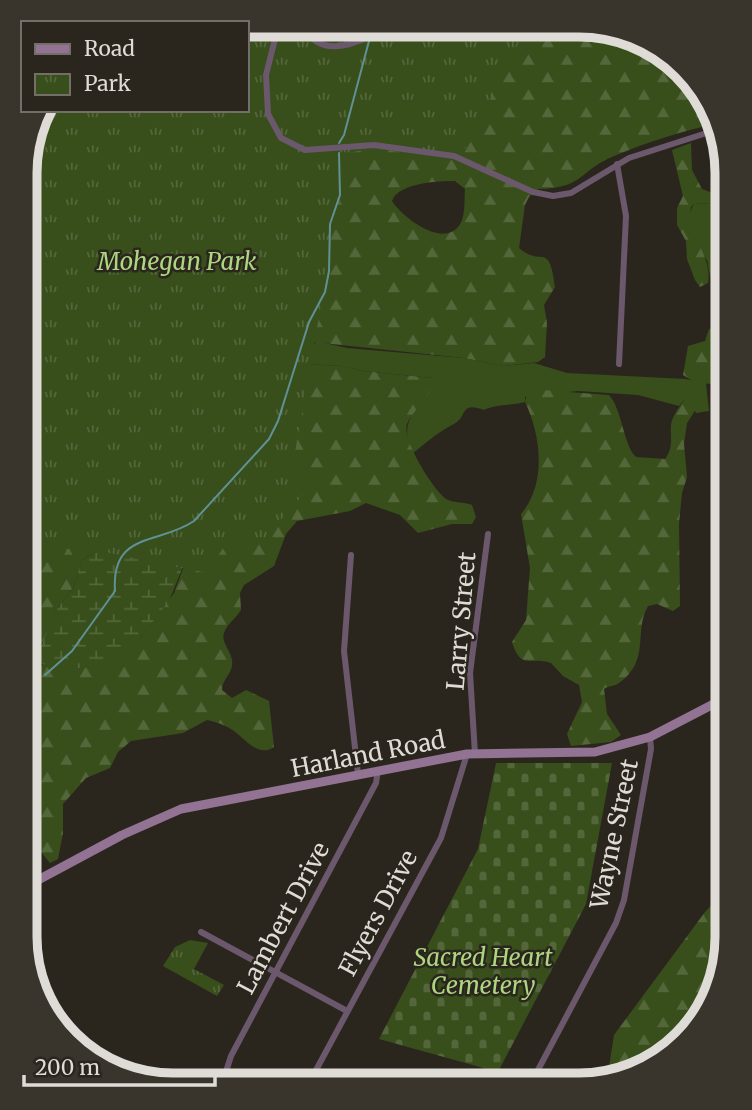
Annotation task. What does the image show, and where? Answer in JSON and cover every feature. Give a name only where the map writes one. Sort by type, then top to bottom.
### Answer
[{"type":"main road","name":"Harland Road","points":[[37,880],[122,835],[181,809],[471,754],[595,752],[650,737],[715,703]]},
{"type":"street","points":[[276,37],[267,75],[267,108],[276,132],[295,146],[318,150],[380,145],[454,156],[548,197],[571,193],[617,164],[709,132]]},
{"type":"street","points":[[313,37],[316,41],[333,47],[365,37]]},
{"type":"street","points":[[617,164],[625,215],[619,364]]},
{"type":"street","name":"Larry Street","points":[[471,754],[470,673],[488,534]]},
{"type":"street","points":[[351,555],[344,651],[358,774]]},
{"type":"street","name":"Wayne Street","points":[[536,1073],[616,923],[626,887],[651,749],[650,737]]},
{"type":"street","name":"Flyers Drive","points":[[314,1073],[441,838],[471,754]]},
{"type":"street","name":"Lambert Drive","points":[[226,1073],[231,1056],[274,972],[376,783],[378,770]]},
{"type":"street","points":[[201,932],[347,1011]]},
{"type":"green space","points":[[248,37],[597,38],[631,47],[662,65],[676,76],[697,105],[707,126],[627,151],[602,162],[565,186],[538,189],[529,197],[525,205],[519,248],[533,256],[547,259],[555,287],[544,305],[547,323],[545,357],[538,362],[504,366],[464,358],[303,341],[49,118],[52,112],[248,112]],"holes":[[[455,181],[465,189],[464,209],[458,227],[442,234],[422,228],[404,215],[392,201],[402,190],[410,187]]]},
{"type":"green space","name":"Mohegan Park","points":[[248,37],[521,37],[459,161],[373,148],[344,154],[292,469],[320,476],[251,553],[231,536],[207,573],[71,545],[58,563],[37,562],[37,172],[41,137],[52,112],[248,112]]},
{"type":"green space","points":[[691,143],[692,170],[702,189],[715,191],[715,203],[694,204],[691,207],[693,228],[709,274],[708,283],[700,287],[687,259],[686,241],[677,225],[677,208],[683,196],[672,150]]},
{"type":"green space","points":[[715,203],[715,292],[708,263],[700,251],[691,227],[694,204]]},
{"type":"green space","points":[[37,300],[119,537],[82,560],[73,588],[57,609],[48,633],[37,650]]},
{"type":"green space","points":[[713,328],[715,332],[715,385],[694,382],[683,375],[688,346],[705,341],[709,329]]},
{"type":"green space","points":[[316,341],[347,348],[464,358],[504,366],[534,363],[567,373],[686,379],[706,383],[709,411],[696,413],[689,399],[685,399],[679,406],[638,395],[578,391],[525,397],[525,402],[484,410],[471,407],[467,409],[458,421],[413,453],[408,441],[409,422],[432,378],[363,371],[342,366],[304,364]]},
{"type":"green space","points":[[304,364],[342,366],[363,371],[432,378],[430,391],[410,418],[406,431],[413,452],[440,494],[446,499],[472,505],[476,517],[472,524],[452,524],[418,533],[400,515],[366,503],[350,511],[297,521],[286,534],[274,566],[244,585],[240,593],[241,610],[227,627],[223,637],[232,665],[222,690],[232,698],[246,690],[269,701],[274,747],[268,750],[258,749],[228,727],[207,720],[183,733],[131,741],[118,752],[110,768],[86,778],[63,804],[63,833],[58,859],[50,863],[37,847],[37,656],[39,665],[76,666],[131,645],[141,637],[174,593],[191,547]]},
{"type":"green space","points":[[528,389],[609,395],[636,457],[665,459],[671,446],[671,425],[677,411],[685,399],[689,399],[696,409],[687,423],[684,444],[687,477],[682,493],[679,524],[680,606],[673,611],[657,604],[648,606],[635,665],[619,683],[604,689],[607,714],[621,735],[611,742],[571,746],[567,734],[582,702],[579,685],[563,676],[551,663],[523,660],[515,651],[512,642],[526,620],[530,568],[521,514],[535,488],[539,459],[535,429],[525,402]]},
{"type":"green space","points":[[119,537],[191,547],[169,601],[141,637],[112,664],[72,668],[40,664],[37,655],[57,609],[73,588],[82,560]]},
{"type":"green space","name":"Sacred Heart Cemetery","points":[[496,763],[612,763],[586,904],[498,1072],[379,1039],[478,849]]},
{"type":"green space","points":[[715,902],[713,964],[701,998],[692,1013],[676,1034],[662,1045],[631,1063],[608,1070],[614,1035]]},
{"type":"green space","points":[[190,940],[208,943],[194,969],[224,985],[217,996],[163,966],[175,947]]},
{"type":"waterway","points":[[339,143],[344,135],[369,41]]},
{"type":"waterway","points":[[45,675],[72,651],[115,591],[116,572],[121,558],[129,549],[194,521],[269,439],[278,421],[309,322],[325,292],[329,271],[330,224],[340,195],[339,153]]}]
